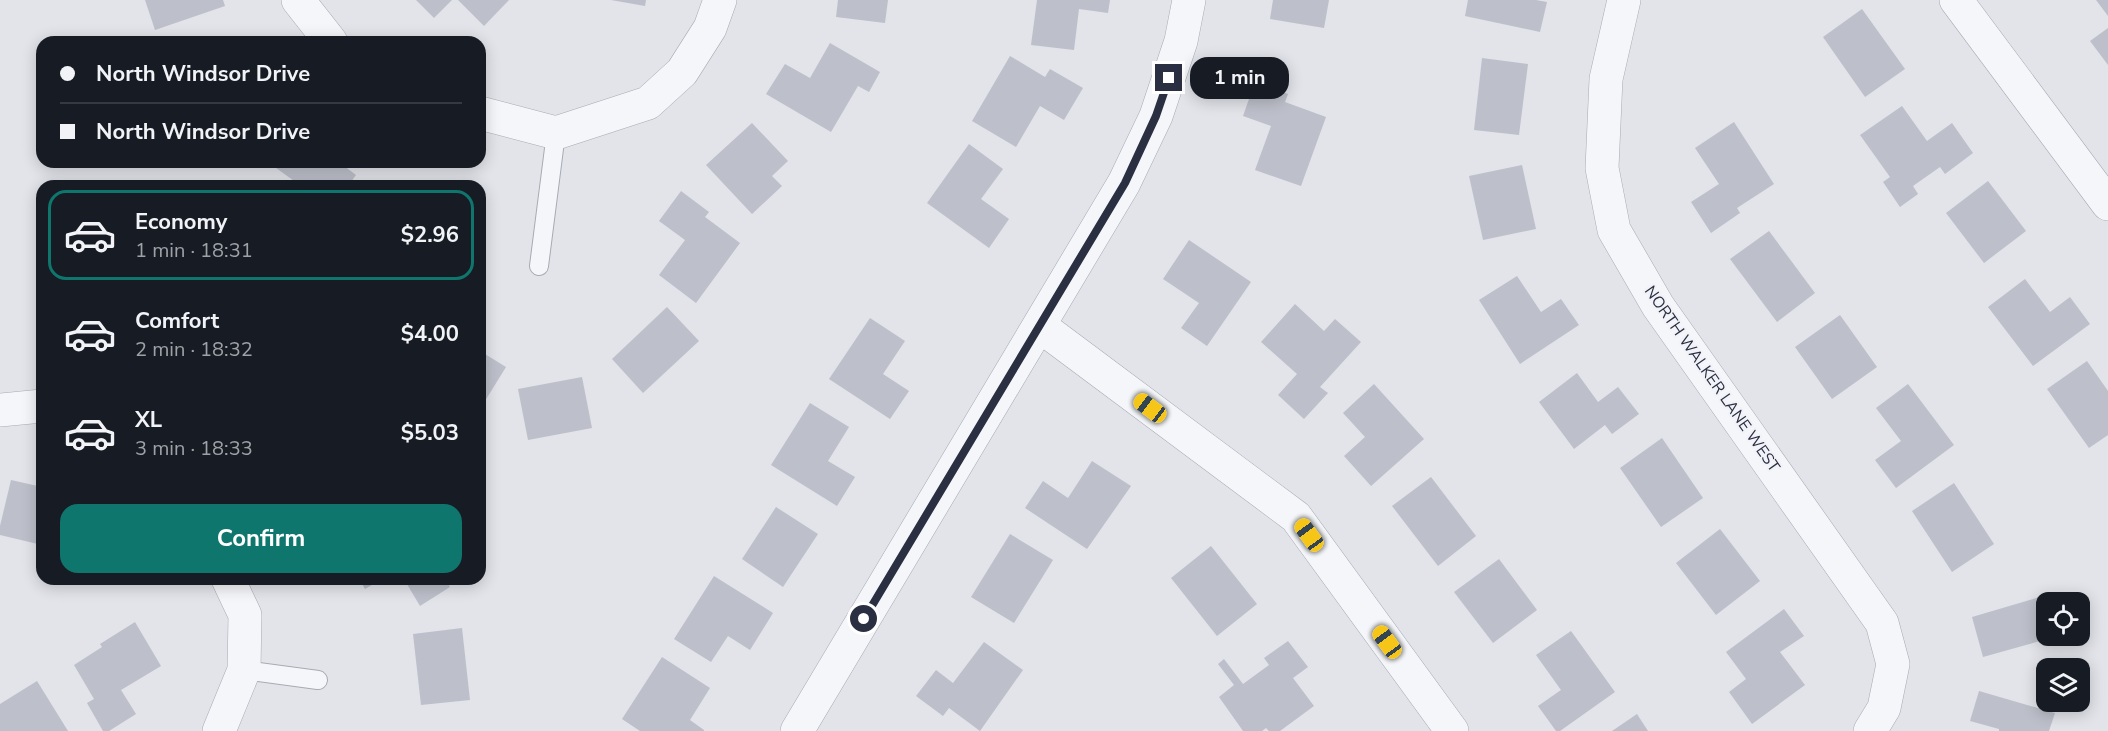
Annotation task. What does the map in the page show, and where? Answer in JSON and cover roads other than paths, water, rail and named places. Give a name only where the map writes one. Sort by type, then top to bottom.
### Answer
[{"type":"street","points":[[298,0],[326,36]]},
{"type":"street","points":[[486,115],[556,134],[648,103],[682,72],[710,28],[720,0]]},
{"type":"street","points":[[810,726],[1125,183],[1156,116],[1181,41],[1189,0]]},
{"type":"street","name":"NORTH WALKER LANE WEST","points":[[1624,0],[1606,79],[1602,157],[1614,230],[1658,306],[1882,623],[1893,664],[1884,708],[1870,731]]},
{"type":"street","points":[[1956,0],[2108,204]]},
{"type":"street","points":[[1040,326],[1296,518],[1452,731]]},
{"type":"street","points":[[0,410],[36,407]]},
{"type":"street","points":[[219,731],[244,670],[245,615],[231,585]]},
{"type":"lane","points":[[539,266],[556,134]]},
{"type":"lane","points":[[244,670],[318,680]]}]
